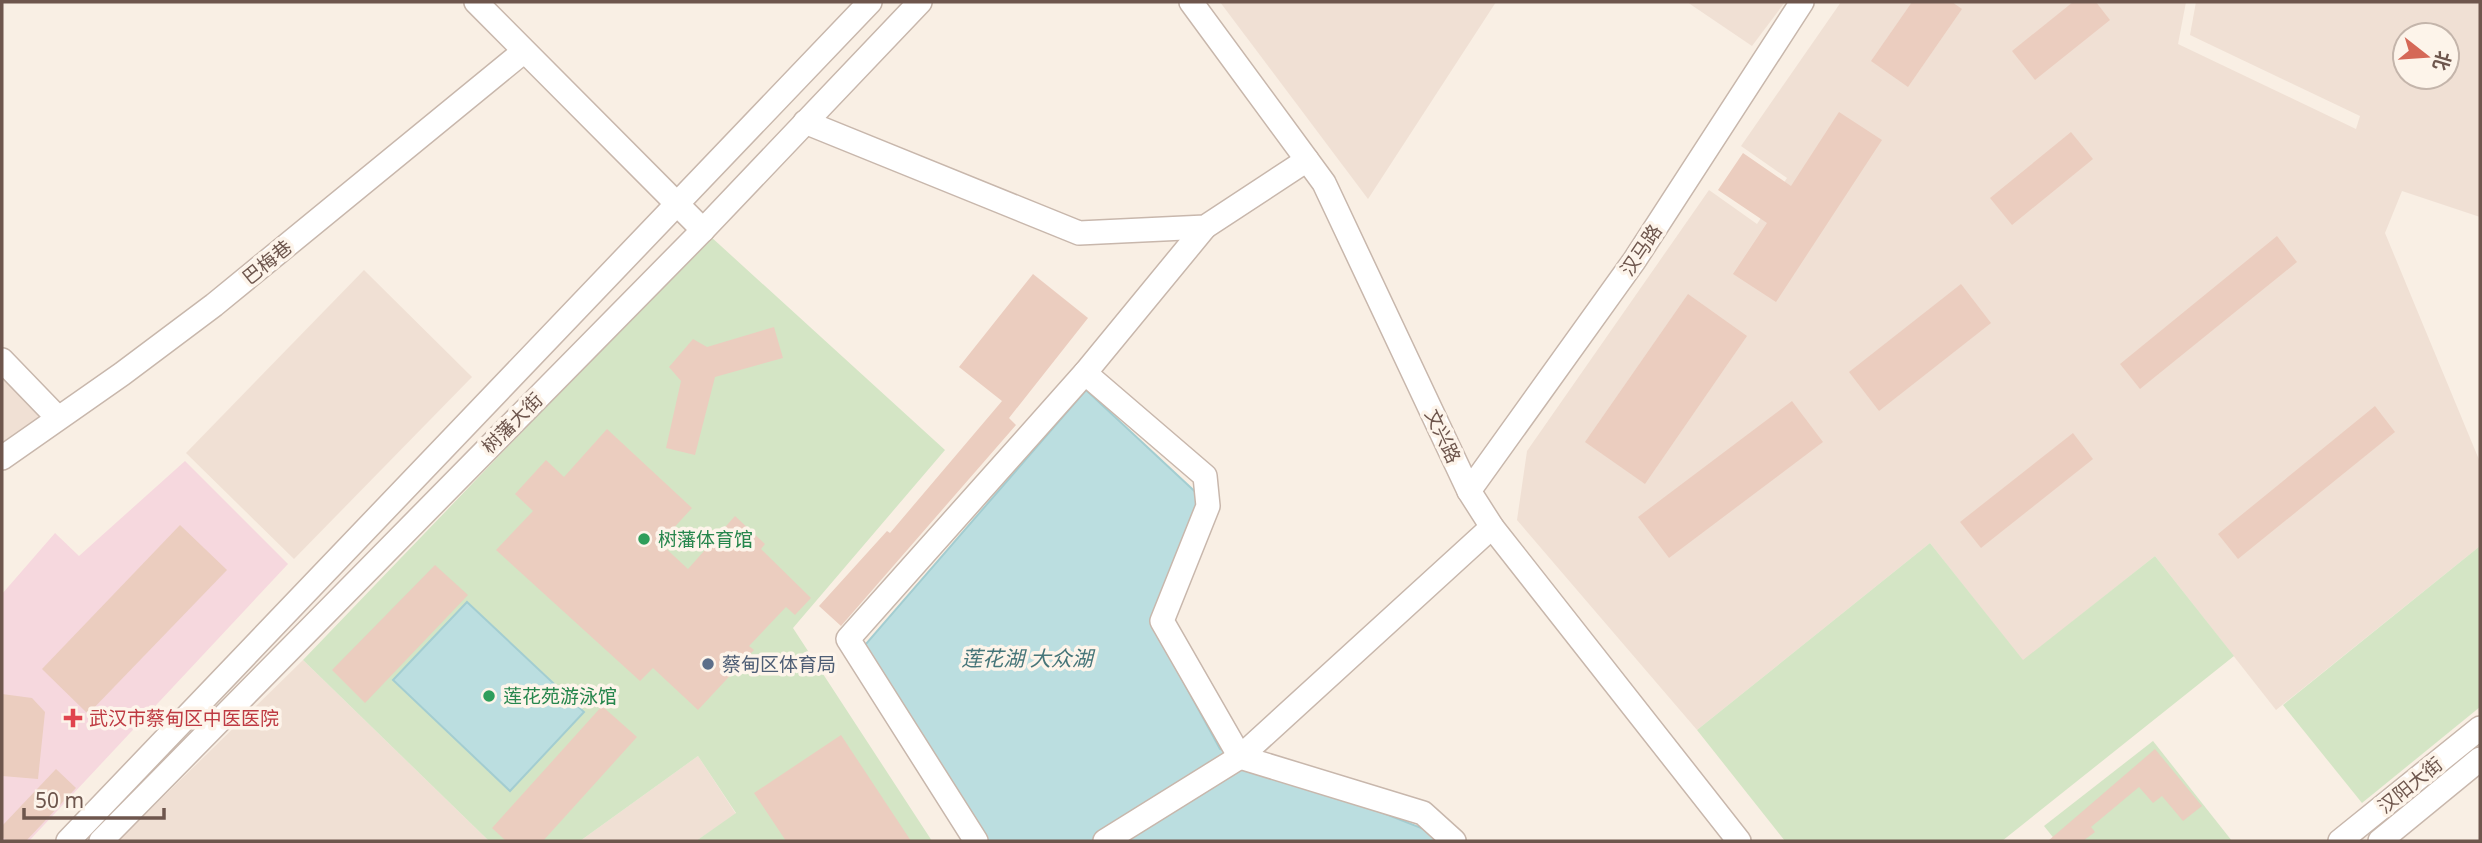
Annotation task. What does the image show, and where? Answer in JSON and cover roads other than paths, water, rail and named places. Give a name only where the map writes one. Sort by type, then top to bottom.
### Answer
[{"type":"street","points":[[476,2],[703,230]]},
{"type":"street","name":"树藩大街","points":[[68,841],[870,2]]},
{"type":"street","name":"树藩大街","points":[[101,841],[703,230],[920,2]]},
{"type":"street","name":"文兴路","points":[[1191,2],[1324,183],[1469,491],[1492,527],[1739,841]]},
{"type":"street","name":"汉马路","points":[[1469,491],[1634,261],[1802,2]]},
{"type":"street","name":"巴梅巷","points":[[2,458],[122,374],[214,305],[523,52]]},
{"type":"street","points":[[805,122],[1079,233],[1205,227]]},
{"type":"street","points":[[976,841],[848,639],[1085,373],[1205,227],[1307,160]]},
{"type":"street","points":[[2,360],[58,418]]},
{"type":"street","points":[[1085,373],[1205,476],[1209,506],[1162,621],[1240,757],[1423,813],[1454,841]]},
{"type":"street","points":[[1105,841],[1240,757],[1492,527]]},
{"type":"street","name":"汉阳大街","points":[[2340,841],[2480,728]]},
{"type":"street","name":"汉阳大街","points":[[2380,841],[2480,759]]},
{"type":"water","name":"莲花湖 大众湖","points":[[1086,390],[1203,499],[1153,626],[1220,749],[1429,831],[1435,841],[987,841],[865,645]]},
{"type":"water","name":"莲花苑游泳馆","points":[[467,602],[584,712],[510,791],[393,680]]},
{"type":"place","name":"树藩体育馆","points":[[644,539]]},
{"type":"place","name":"蔡甸区体育局","points":[[708,664]]},
{"type":"place","name":"莲花苑游泳馆","points":[[489,696]]},
{"type":"place","name":"武汉市蔡甸区中医医院","points":[[73,718]]}]
